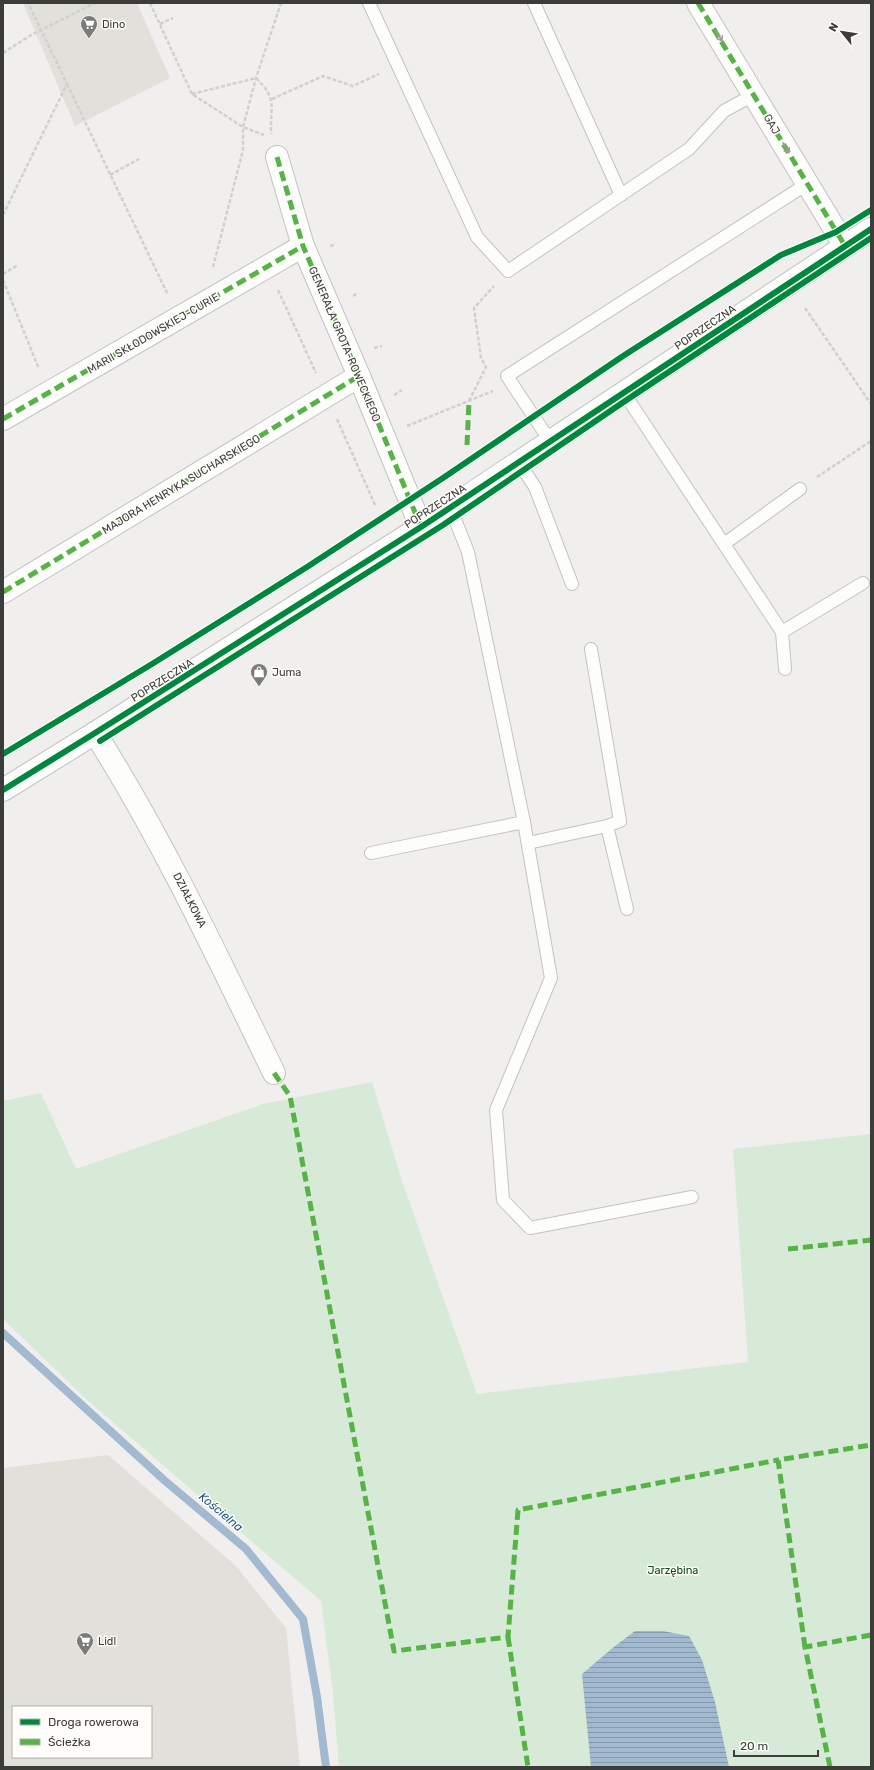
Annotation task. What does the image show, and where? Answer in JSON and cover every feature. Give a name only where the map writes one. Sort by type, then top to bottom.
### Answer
[{"type":"street","name":"GAJ","points":[[698,3],[755,94],[845,246]]},
{"type":"street","name":"GENERAŁA GROTA-ROWECKIEGO","points":[[277,157],[303,246],[359,376],[421,527]]},
{"type":"street","name":"POPRZECZNA","points":[[3,790],[95,734],[421,527],[871,229]]},
{"type":"street","name":"MARII SKŁODOWSKIEJ-CURIE","points":[[3,419],[303,246]]},
{"type":"street","name":"MAJORA HENRYKA SUCHARSKIEGO","points":[[3,592],[359,376]]},
{"type":"street","name":"DZIAŁKOWA","points":[[95,734],[135,799],[183,885],[274,1073]]},
{"type":"lane","points":[[369,3],[478,237],[508,271],[689,149],[724,111],[755,94]]},
{"type":"lane","points":[[534,3],[621,195]]},
{"type":"lane","points":[[550,441],[507,376],[807,184]]},
{"type":"lane","points":[[624,393],[782,632],[785,669]]},
{"type":"lane","points":[[519,463],[535,487],[572,584]]},
{"type":"lane","points":[[724,544],[800,489]]},
{"type":"lane","points":[[450,507],[468,552],[524,822],[551,978],[496,1110],[503,1200],[530,1228],[692,1197]]},
{"type":"lane","points":[[782,632],[863,583]]},
{"type":"lane","points":[[528,843],[607,826],[620,821],[591,649]]},
{"type":"lane","points":[[371,853],[524,822]]},
{"type":"lane","points":[[607,826],[627,909]]},
{"type":"path","points":[[28,3],[179,317]]},
{"type":"path","points":[[3,53],[31,35],[95,3]]},
{"type":"path","points":[[150,3],[192,94],[243,126],[272,137],[272,99],[266,88],[256,78]]},
{"type":"path","points":[[204,303],[243,150],[243,126],[256,78],[281,3]]},
{"type":"path","points":[[160,24],[173,18]]},
{"type":"path","points":[[272,99],[323,76],[353,86],[397,65]]},
{"type":"path","points":[[192,94],[256,78]]},
{"type":"path","points":[[3,214],[67,84]]},
{"type":"path","points":[[110,174],[139,159]]},
{"type":"path","points":[[3,274],[18,265]]},
{"type":"path","points":[[469,401],[486,367],[481,358],[474,308],[508,271]]},
{"type":"path","points":[[3,280],[49,393]]},
{"type":"path","points":[[805,308],[871,404]]},
{"type":"path","points":[[403,428],[496,390],[507,376]]},
{"type":"path","points":[[800,489],[871,440]]},
{"type":"shaded area","points":[[23,3],[137,3],[170,78],[75,126]]},
{"type":"shaded area","points":[[108,1455],[236,1566],[286,1628],[300,1767],[3,1767],[3,1468]]},
{"type":"green space","name":"Jarzębina","points":[[372,1082],[401,1178],[477,1394],[748,1362],[733,1149],[871,1134],[871,1767],[339,1767],[333,1694],[321,1601],[86,1399],[3,1319],[3,1101],[41,1093],[76,1169],[263,1104]]},
{"type":"water","points":[[635,1631],[663,1631],[689,1636],[702,1660],[715,1702],[729,1767],[591,1767],[582,1674]]},
{"type":"waterway","name":"Kościelna","points":[[3,1333],[164,1480],[246,1549],[303,1619],[317,1697],[326,1767]]},
{"type":"marked path","points":[[698,3],[845,246]]},
{"type":"marked path","points":[[277,157],[303,246],[359,376],[421,527]]},
{"type":"marked path","points":[[3,419],[303,246]]},
{"type":"marked path","points":[[3,592],[359,376]]},
{"type":"marked path","points":[[467,445],[469,401]]},
{"type":"marked path","points":[[274,1073],[290,1096],[394,1651],[508,1637],[518,1510],[778,1460]]},
{"type":"marked path","points":[[788,1249],[871,1240]]},
{"type":"marked path","points":[[805,1647],[778,1460],[871,1445]]},
{"type":"marked path","points":[[830,1767],[805,1647],[871,1635]]},
{"type":"marked path","points":[[508,1637],[528,1767]]},
{"type":"cycle path","points":[[3,754],[152,664],[307,567],[443,478],[623,356],[781,255],[836,232],[871,210]]},
{"type":"cycle path","points":[[3,790],[421,527],[871,229]]},
{"type":"cycle path","points":[[100,741],[443,525],[628,399],[871,238]]},
{"type":"place","name":"Dino","points":[[89,39]]},
{"type":"place","name":"Juma","points":[[259,687]]},
{"type":"place","name":"Lidl","points":[[85,1656]]}]
